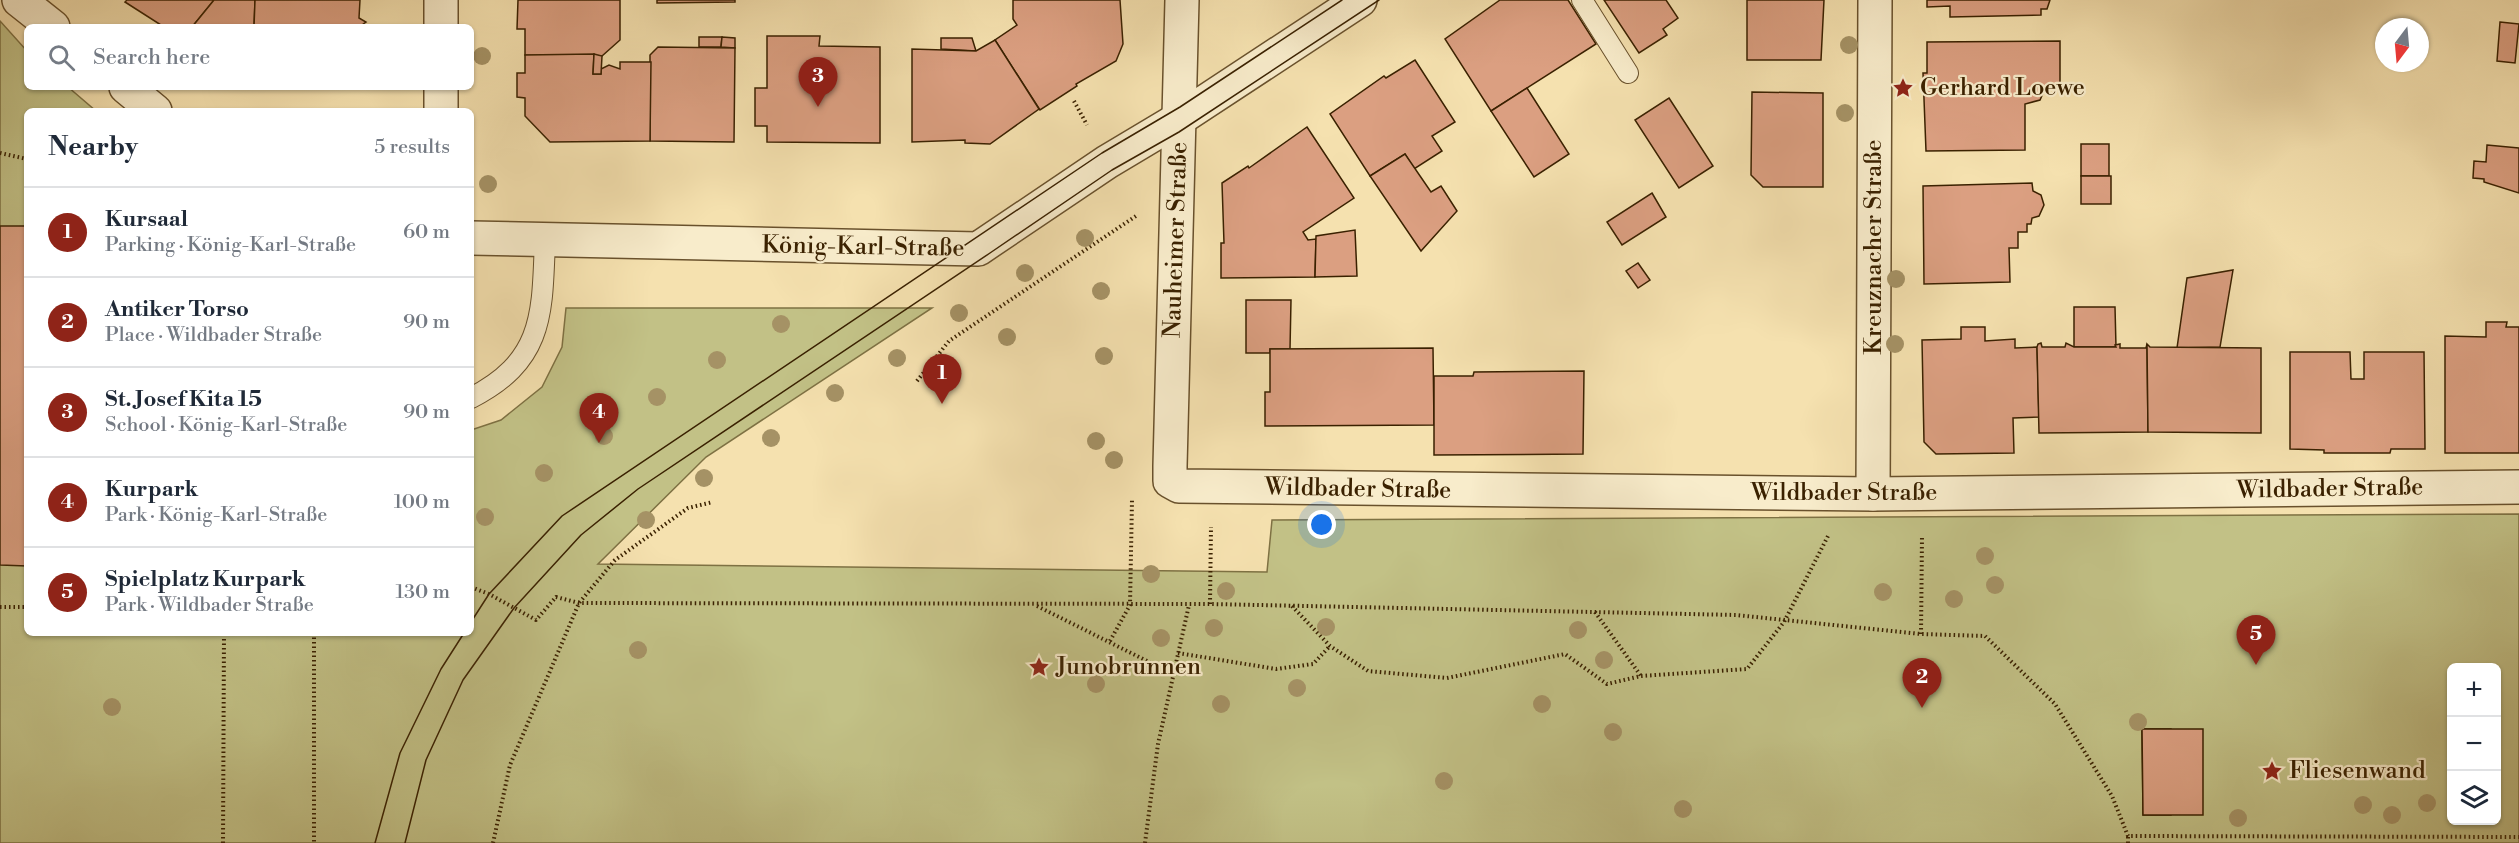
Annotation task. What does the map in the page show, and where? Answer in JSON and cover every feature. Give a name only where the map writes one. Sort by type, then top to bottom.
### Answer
[{"type":"street","points":[[19,0],[48,24]]},
{"type":"street","points":[[441,0],[441,24]]},
{"type":"street","name":"Nauheimer Straße","points":[[1170,481],[1182,0]]},
{"type":"street","name":"König-Karl-Straße","points":[[474,238],[978,249],[1107,162],[1179,119],[1360,0]]},
{"type":"street","name":"Kreuznacher Straße","points":[[1873,494],[1875,0]]},
{"type":"street","points":[[130,90],[151,108]]},
{"type":"street","points":[[441,90],[441,108]]},
{"type":"street","name":"Wildbader Straße","points":[[1170,481],[1179,486],[1211,488],[1873,494],[2519,487]]},
{"type":"lane","points":[[1582,0],[1628,73]]},
{"type":"lane","points":[[474,396],[491,387],[514,368],[530,348],[543,297],[545,239]]},
{"type":"path","points":[[0,153],[24,158]]},
{"type":"path","points":[[917,381],[949,341],[1137,215],[1177,192]]},
{"type":"path","points":[[1210,604],[1211,488]]},
{"type":"path","points":[[1292,606],[1330,646],[1368,670],[1447,678],[1564,654],[1607,684],[1641,676],[1747,669],[1784,622],[1842,508],[1873,494]]},
{"type":"path","points":[[1921,634],[1922,494]]},
{"type":"path","points":[[1110,641],[1130,605],[1132,496]]},
{"type":"path","points":[[493,843],[510,765],[579,603],[615,560],[688,508],[713,502]]},
{"type":"path","points":[[474,589],[489,594],[536,620],[556,597],[579,603],[1210,604],[1736,615],[1784,622],[1921,634],[1985,636],[2055,704],[2112,796],[2128,836],[2128,843]]},
{"type":"path","points":[[1034,604],[1173,674]]},
{"type":"path","points":[[1144,843],[1158,744],[1189,604]]},
{"type":"path","points":[[0,607],[24,607]]},
{"type":"path","points":[[1595,612],[1641,676]]},
{"type":"path","points":[[223,843],[224,636]]},
{"type":"path","points":[[314,636],[314,843]]},
{"type":"path","points":[[1178,653],[1276,669],[1313,664],[1330,646]]},
{"type":"path","points":[[2128,836],[2519,837]]},
{"type":"shaded area","points":[[0,21],[24,48],[24,90],[72,90],[92,108],[24,108],[24,636],[474,636],[474,429],[501,420],[542,387],[562,347],[566,308],[932,308],[706,457],[598,564],[1267,572],[1272,520],[2519,514],[2519,843],[0,843]]},
{"type":"building","points":[[127,0],[214,0],[194,24],[159,24],[125,2]]},
{"type":"building","points":[[214,0],[255,0],[254,24],[194,24]]},
{"type":"building","points":[[255,0],[360,0],[359,18],[366,22],[363,24],[254,24]]},
{"type":"building","points":[[518,0],[620,0],[620,40],[602,56],[525,55],[525,29],[517,29]]},
{"type":"building","points":[[657,0],[735,0],[735,2],[657,3]]},
{"type":"building","points":[[1013,0],[1120,0],[1123,44],[1116,61],[1076,84],[1077,86],[1040,110],[995,40],[1017,25],[1013,19]]},
{"type":"building","points":[[1500,0],[1568,0],[1596,44],[1491,111],[1445,39]]},
{"type":"building","points":[[1604,0],[1666,0],[1678,18],[1663,29],[1667,35],[1639,53]]},
{"type":"building","points":[[1747,0],[1824,0],[1821,60],[1747,60]]},
{"type":"building","points":[[1927,0],[2050,0],[2047,9],[2041,9],[2041,15],[1950,17],[1950,6],[1927,7]]},
{"type":"building","points":[[2500,22],[2519,24],[2515,63],[2497,61]]},
{"type":"building","points":[[767,36],[820,36],[819,46],[880,47],[880,143],[767,142],[767,126],[755,126],[755,88],[767,88]]},
{"type":"building","points":[[699,37],[722,37],[721,47],[699,47]]},
{"type":"building","points":[[722,37],[735,38],[735,48],[721,47]]},
{"type":"building","points":[[941,38],[972,38],[976,51],[941,49]]},
{"type":"building","points":[[995,40],[1039,109],[990,144],[965,143],[965,140],[912,142],[912,49],[976,51]]},
{"type":"building","points":[[2060,41],[2060,84],[2047,84],[2040,100],[2025,104],[2025,150],[1926,151],[1923,73],[1927,73],[1927,42]]},
{"type":"building","points":[[658,47],[735,48],[734,142],[650,141],[650,55]]},
{"type":"building","points":[[594,54],[593,74],[601,74],[601,69],[609,65],[620,69],[620,62],[651,62],[650,141],[550,142],[525,116],[525,98],[517,97],[517,73],[525,73],[525,55]]},
{"type":"building","points":[[594,54],[602,56],[601,74],[593,74]]},
{"type":"building","points":[[1415,60],[1455,122],[1432,136],[1442,151],[1414,169],[1405,154],[1370,176],[1330,114],[1384,76],[1386,78]]},
{"type":"building","points":[[1527,88],[1569,154],[1534,177],[1491,111]]},
{"type":"building","points":[[1752,92],[1823,93],[1823,187],[1763,187],[1751,175]]},
{"type":"building","points":[[1669,98],[1713,166],[1679,188],[1635,120]]},
{"type":"building","points":[[1307,127],[1354,198],[1303,232],[1308,240],[1316,239],[1315,277],[1221,278],[1221,243],[1224,243],[1222,183],[1248,166],[1249,168]]},
{"type":"building","points":[[2081,144],[2109,144],[2109,176],[2081,176]]},
{"type":"building","points":[[2487,145],[2519,148],[2519,193],[2484,182],[2484,179],[2473,178],[2474,161],[2486,162]]},
{"type":"building","points":[[1405,154],[1431,192],[1441,186],[1457,211],[1421,251],[1370,176]]},
{"type":"building","points":[[2081,176],[2111,176],[2111,204],[2081,204]]},
{"type":"building","points":[[2032,183],[2033,191],[2041,195],[2044,205],[2039,216],[2032,218],[2031,224],[2027,224],[2027,232],[2018,232],[2018,248],[2009,248],[2010,282],[1924,284],[1923,186]]},
{"type":"building","points":[[1652,193],[1666,217],[1622,245],[1607,222]]},
{"type":"building","points":[[0,226],[24,226],[24,566],[0,565]]},
{"type":"building","points":[[1355,230],[1357,276],[1315,277],[1316,236]]},
{"type":"building","points":[[1638,263],[1650,280],[1638,288],[1626,271]]},
{"type":"building","points":[[2233,270],[2220,347],[2177,348],[2187,278]]},
{"type":"building","points":[[1246,300],[1291,300],[1290,349],[1270,349],[1270,353],[1246,353]]},
{"type":"building","points":[[2074,307],[2115,307],[2116,347],[2074,347]]},
{"type":"building","points":[[2486,322],[2507,322],[2506,327],[2519,327],[2519,453],[2445,453],[2445,336],[2486,337]]},
{"type":"building","points":[[1961,327],[1985,327],[1985,341],[2015,339],[2015,348],[2037,347],[2039,417],[2013,418],[2014,453],[1936,454],[1924,442],[1922,340],[1961,339]]},
{"type":"building","points":[[2041,343],[2042,347],[2065,347],[2066,343],[2074,347],[2116,347],[2115,345],[2120,344],[2120,348],[2146,348],[2147,344],[2148,432],[2039,433],[2037,347]]},
{"type":"building","points":[[2147,344],[2150,347],[2261,348],[2261,433],[2148,432]]},
{"type":"building","points":[[1433,348],[1434,425],[1265,426],[1265,392],[1270,392],[1270,349]]},
{"type":"building","points":[[2290,352],[2350,352],[2351,379],[2364,379],[2364,352],[2424,352],[2425,449],[2391,449],[2390,453],[2324,453],[2324,450],[2290,449]]},
{"type":"building","points":[[1584,371],[1583,454],[1434,455],[1434,376],[1473,376],[1474,372]]},
{"type":"building","points":[[2142,729],[2171,729],[2171,815],[2143,815]]},
{"type":"building","points":[[2142,729],[2203,729],[2203,815],[2143,815]]},
{"type":"tram line","points":[[474,617],[489,594],[562,516],[1102,153],[1180,107],[1342,0]]},
{"type":"tram line","points":[[405,843],[426,760],[463,680],[514,608],[581,535],[638,489],[1112,170],[1179,132],[1379,0]]},
{"type":"tram line","points":[[375,843],[400,753],[441,669],[462,636]]},
{"type":"place","name":"Gerhard Loewe","points":[[1903,88]]},
{"type":"place","name":"St. Josef Kita 15","points":[[818,107]]},
{"type":"place","name":"Kursaal","points":[[942,404]]},
{"type":"place","name":"Kurpark","points":[[599,443]]},
{"type":"place","name":"Spielplatz Kurpark","points":[[2256,665]]},
{"type":"place","name":"Junobrunnen","points":[[1039,667]]},
{"type":"place","name":"Antiker Torso","points":[[1922,708]]},
{"type":"place","name":"Fliesenwand","points":[[2272,771]]}]
